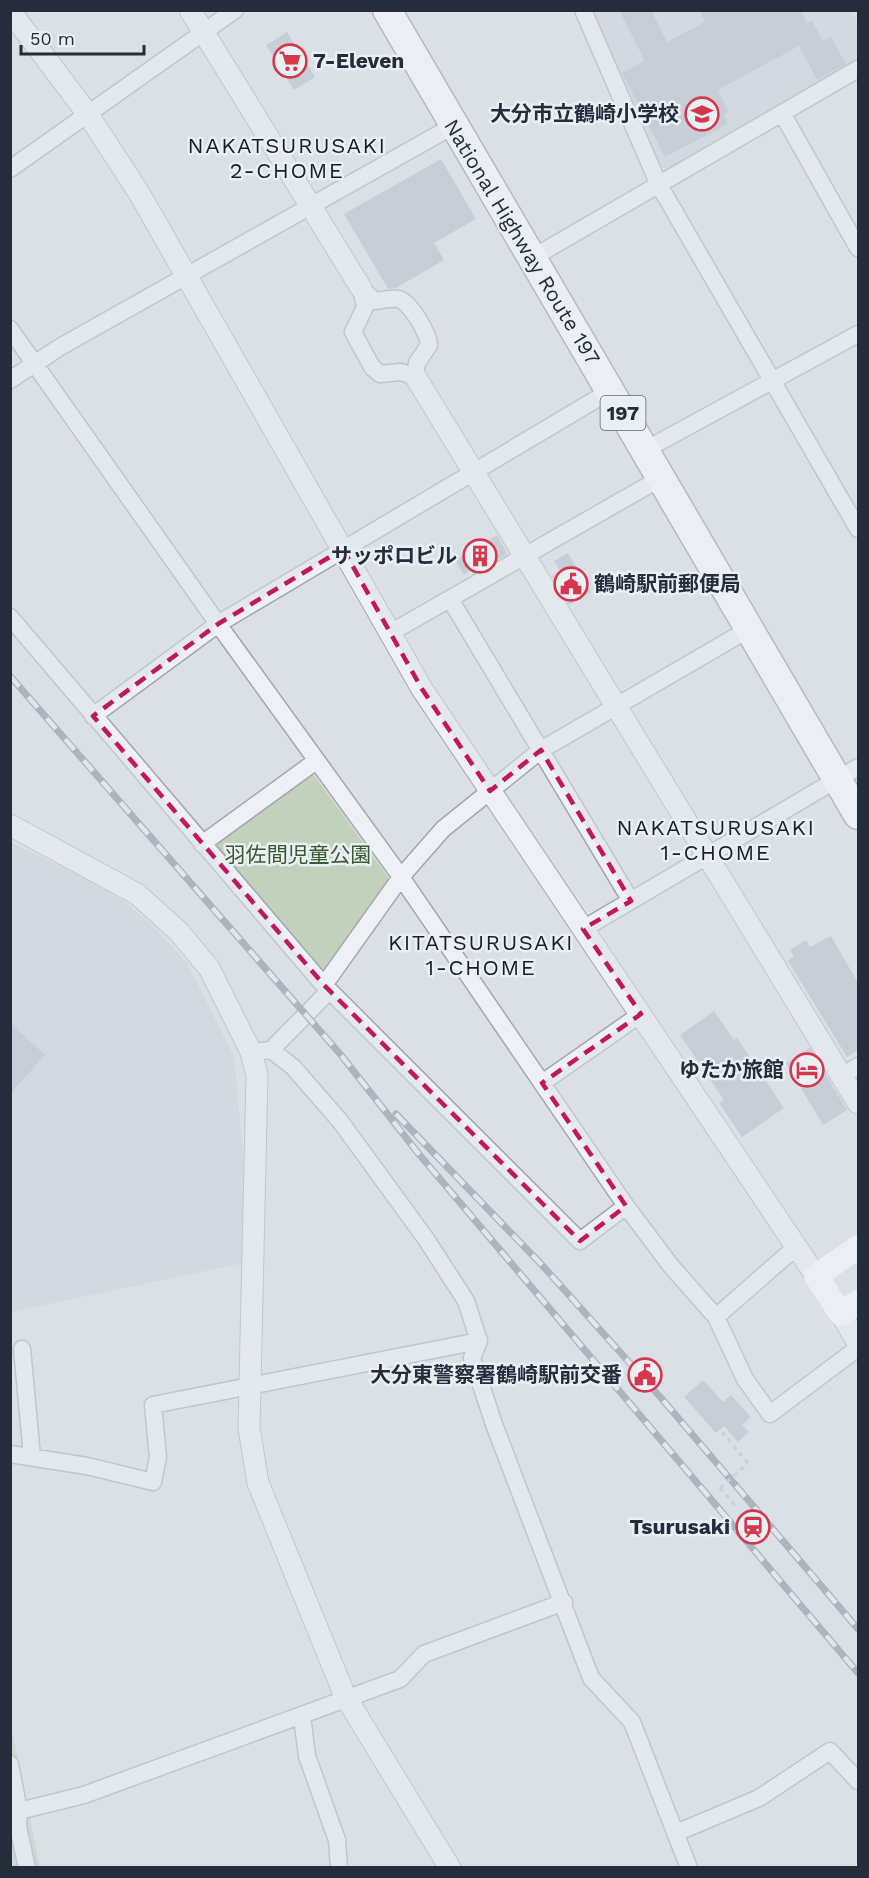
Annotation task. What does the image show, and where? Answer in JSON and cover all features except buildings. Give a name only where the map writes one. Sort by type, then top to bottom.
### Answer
[{"type":"highway","name":"National Highway Route 197","points":[[387,10],[749,629],[848,773],[858,815]]},
{"type":"main road","points":[[850,1308],[816,1276],[858,1247]]},
{"type":"street","points":[[190,10],[361,288],[375,301],[399,299],[404,301],[423,328],[429,345],[417,363],[415,376],[709,855],[850,1071],[858,1103]]},
{"type":"street","points":[[10,169],[235,10]]},
{"type":"street","points":[[583,10],[659,185],[858,529]]},
{"type":"street","points":[[10,11],[87,113],[140,193],[422,689],[816,1276]]},
{"type":"street","points":[[532,258],[858,69]]},
{"type":"street","points":[[782,113],[858,248]]},
{"type":"street","points":[[10,380],[34,363],[186,275],[453,126]]},
{"type":"street","points":[[361,288],[365,307],[353,332],[362,351],[380,374],[400,372],[415,376]]},
{"type":"street","points":[[10,329],[400,877],[626,1206],[671,1266],[717,1317],[745,1379],[770,1414],[858,1348]]},
{"type":"street","points":[[645,450],[858,334]]},
{"type":"street","points":[[93,716],[218,624],[610,391]]},
{"type":"street","points":[[390,633],[661,478]]},
{"type":"street","points":[[450,599],[631,902]]},
{"type":"street","points":[[10,616],[326,988],[580,1240],[626,1206]]},
{"type":"street","points":[[450,1868],[345,1696],[258,1483],[249,1428],[257,1076],[261,1051],[326,988],[400,877],[443,829],[541,750],[749,629]]},
{"type":"street","points":[[202,844],[316,761]]},
{"type":"street","points":[[583,929],[848,773]]},
{"type":"street","points":[[10,825],[93,867],[137,894],[179,932],[208,968],[261,1051],[293,1067],[340,1121],[426,1239],[466,1301],[479,1341],[472,1358],[475,1368],[591,1678],[632,1722],[689,1868]]},
{"type":"street","points":[[542,1083],[641,1014]]},
{"type":"street","points":[[717,1317],[796,1246]]},
{"type":"street","points":[[850,1308],[858,1343]]},
{"type":"street","points":[[10,1455],[32,1456],[87,1466],[153,1482],[158,1457],[153,1405],[250,1388],[479,1341]]},
{"type":"street","points":[[22,1349],[32,1456]]},
{"type":"street","points":[[19,1811],[84,1795],[302,1716],[345,1696],[400,1679],[424,1654],[564,1602]]},
{"type":"street","points":[[302,1716],[307,1755],[337,1840],[339,1868]]},
{"type":"street","points":[[676,1833],[759,1798],[831,1751],[858,1781]]},
{"type":"street","points":[[10,1764],[19,1811],[18,1827],[27,1868]]},
{"type":"path","points":[[722,1432],[748,1462],[720,1488],[738,1509]]},
{"type":"highlighted area","points":[[343,549],[422,689],[490,791],[541,750],[631,901],[583,929],[641,1014],[542,1083],[626,1206],[580,1241],[324,985],[93,716],[218,624]]},
{"type":"shaded area","name":"大分市立鶴崎小学校","points":[[592,11],[851,11],[858,23],[858,62],[668,170],[660,167]]},
{"type":"shaded area","points":[[10,842],[99,885],[125,902],[156,929],[187,963],[234,1057],[253,1261],[11,1312]]},
{"type":"green space","name":"羽佐間児童公園","points":[[306,774],[314,775],[388,877],[388,884],[325,969],[318,969],[212,848],[213,839]]},
{"type":"green space","points":[[11,1726],[40,1867],[11,1867]]},
{"type":"railway","points":[[10,676],[341,1055],[418,1153],[858,1673]]},
{"type":"railway","points":[[396,1114],[542,1265],[662,1399],[858,1629]]},
{"type":"place","name":"7-Eleven","points":[[290,61]]},
{"type":"place","name":"大分市立鶴崎小学校","points":[[702,114]]},
{"type":"place","name":"サッポロビル","points":[[480,556]]},
{"type":"place","name":"鶴崎駅前郵便局","points":[[571,584]]},
{"type":"place","name":"ゆたか旅館","points":[[807,1070]]},
{"type":"place","name":"大分東警察署鶴崎駅前交番","points":[[645,1375]]},
{"type":"place","name":"Tsurusaki","points":[[753,1527]]},
{"type":"district","name":"NAKATSURUSAKI 2-CHOME","points":[[287,158]]},
{"type":"district","name":"NAKATSURUSAKI 1-CHOME","points":[[716,840]]},
{"type":"district","name":"KITATSURUSAKI 1-CHOME","points":[[481,954]]}]
